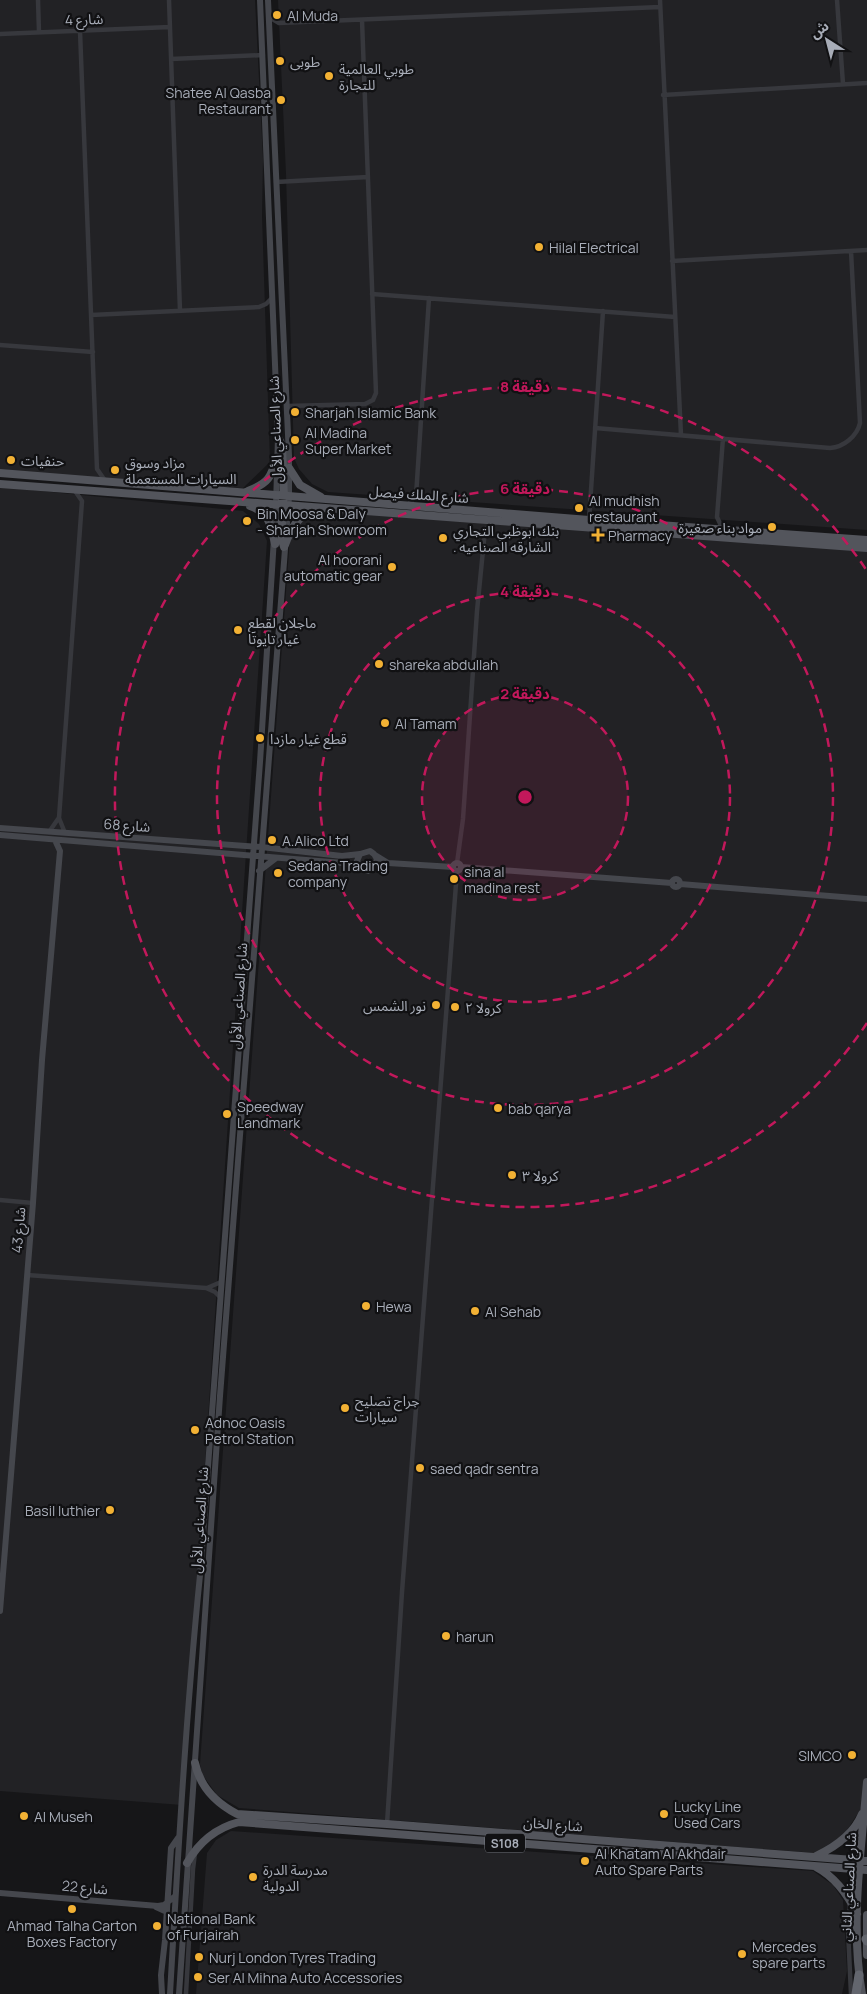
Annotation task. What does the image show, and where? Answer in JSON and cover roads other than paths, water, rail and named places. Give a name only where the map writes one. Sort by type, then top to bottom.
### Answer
[{"type":"highway","points":[[856,1994],[859,1975]]},
{"type":"main road","name":"شارع الصناعي الأول","points":[[170,1994],[174,1897],[275,544],[283,506],[277,456],[278,436],[260,0]]},
{"type":"main road","name":"شارع الصناعي الأول","points":[[268,0],[289,468],[283,496]]},
{"type":"main road","points":[[278,436],[282,445],[282,540],[284,547]]},
{"type":"main road","points":[[246,492],[266,482],[272,473],[277,456]]},
{"type":"main road","points":[[289,468],[300,485],[325,499]]},
{"type":"main road","name":"شارع الملك فيصل","points":[[0,474],[867,540]]},
{"type":"main road","points":[[42,487],[43,483],[62,484],[64,482],[62,479]]},
{"type":"main road","name":"شارع الملك فيصل","points":[[0,484],[318,509],[495,520],[867,548]]},
{"type":"main road","points":[[239,502],[256,508],[267,516],[272,527],[275,544]]},
{"type":"main road","points":[[284,547],[295,522],[304,515],[318,509]]},
{"type":"main road","name":"شارع الصناعي الأول","points":[[179,1994],[220,1396],[284,547]]},
{"type":"main road","name":"شارع 68","points":[[0,828],[238,845],[342,856],[360,854]]},
{"type":"main road","points":[[238,845],[247,841],[254,830]]},
{"type":"main road","name":"شارع 68","points":[[0,835],[343,863],[360,867]]},
{"type":"main road","points":[[262,837],[275,849]]},
{"type":"main road","name":"شارع 43","points":[[55,840],[60,851]]},
{"type":"main road","name":"شارع 43","points":[[0,1610],[33,1202],[43,1041],[60,851],[67,840]]},
{"type":"main road","points":[[388,863],[370,851],[360,854],[358,860],[360,867],[368,871],[388,863],[672,883],[677,879],[680,884],[867,899]]},
{"type":"main road","points":[[236,854],[251,869]]},
{"type":"main road","points":[[374,868],[377,862],[375,856]]},
{"type":"main road","points":[[259,871],[276,858]]},
{"type":"main road","points":[[188,1863],[197,1848],[217,1831],[238,1818],[209,1793],[199,1778],[195,1763]]},
{"type":"main road","name":"شارع الصناعي الثاني","points":[[862,1994],[856,1940],[864,1861],[867,1782]]},
{"type":"main road","points":[[816,1856],[833,1846],[852,1830],[860,1820],[865,1808]]},
{"type":"main road","name":"شارع الخان","points":[[238,1818],[387,1824],[864,1861]]},
{"type":"main road","name":"شارع الخان","points":[[238,1818],[812,1865],[863,1874]]},
{"type":"main road","points":[[162,1994],[161,1975],[172,1848],[179,1837]]},
{"type":"main road","points":[[812,1865],[831,1878],[858,1915]]},
{"type":"main road","name":"شارع 22","points":[[0,1895],[158,1906],[168,1902]]},
{"type":"main road","name":"شارع 22","points":[[0,1895],[156,1907],[167,1912]]},
{"type":"main road","points":[[168,1902],[174,1897]]},
{"type":"main road","name":"شارع الصناعي الثاني","points":[[867,1915],[867,1955]]},
{"type":"main road","points":[[182,1957],[188,1967]]},
{"type":"street","points":[[38,0],[39,32]]},
{"type":"street","points":[[168,0],[180,311]]},
{"type":"street","points":[[660,0],[681,435]]},
{"type":"street","points":[[837,0],[843,84]]},
{"type":"street","points":[[268,16],[279,23],[660,7]]},
{"type":"street","points":[[287,406],[366,404],[373,400],[376,393],[362,20]]},
{"type":"street","points":[[269,32],[279,23]]},
{"type":"street","name":"شارع 4","points":[[0,34],[170,28]]},
{"type":"street","points":[[80,31],[97,469],[106,482]]},
{"type":"street","points":[[171,59],[263,55]]},
{"type":"street","points":[[664,95],[867,83]]},
{"type":"street","points":[[276,182],[368,177]]},
{"type":"street","points":[[672,261],[867,250]]},
{"type":"street","points":[[595,428],[834,447],[844,444],[857,431],[860,420],[851,251]]},
{"type":"street","points":[[372,294],[675,317]]},
{"type":"street","points":[[91,314],[259,307],[266,304],[272,298]]},
{"type":"street","points":[[407,506],[416,496],[429,298]]},
{"type":"street","points":[[259,307],[273,314]]},
{"type":"street","points":[[589,520],[603,311]]},
{"type":"street","points":[[0,346],[93,352]]},
{"type":"street","points":[[708,529],[714,524],[717,516],[723,438]]},
{"type":"street","points":[[88,482],[97,469]]},
{"type":"street","points":[[74,490],[82,502]]},
{"type":"street","points":[[65,833],[59,818],[82,502],[87,495],[94,491]]},
{"type":"street","points":[[416,496],[424,507]]},
{"type":"street","points":[[717,516],[722,530]]},
{"type":"street","points":[[476,519],[485,530]]},
{"type":"street","points":[[387,1824],[402,1592],[457,867],[463,819],[477,611],[485,530],[495,520]]},
{"type":"street","points":[[49,832],[59,818]]},
{"type":"street","points":[[0,1200],[33,1202]]},
{"type":"street","points":[[27,1275],[206,1288],[215,1292],[220,1297]]},
{"type":"street","points":[[206,1288],[221,1282]]},
{"type":"street","points":[[186,1994],[193,1869],[197,1848]]},
{"type":"street","name":"شارع الصناعي الثاني","points":[[850,1902],[848,1930],[851,1994]]},
{"type":"place","name":"Al Muda","points":[[277,15]]},
{"type":"place","name":"طوبى","points":[[280,61]]},
{"type":"place","name":"طوبي العالمية للتجارة","points":[[329,76]]},
{"type":"place","name":"Shatee Al Qasba Restaurant","points":[[281,100]]},
{"type":"place","name":"Hilal Electrical","points":[[539,247]]},
{"type":"place","name":"Sharjah Islamic Bank","points":[[295,412]]},
{"type":"place","name":"Al Madina Super Market","points":[[295,440]]},
{"type":"place","name":"حنفيات","points":[[11,460]]},
{"type":"place","name":"مزاد وسوق السيارات المستعملة","points":[[115,470]]},
{"type":"place","name":"Al mudhish restaurant","points":[[579,508]]},
{"type":"place","name":"Bin Moosa & Daly - Sharjah Showroom","points":[[247,521]]},
{"type":"place","name":"مواد بناء صغيرة","points":[[772,527]]},
{"type":"place","name":"Pharmacy","points":[[598,535]]},
{"type":"place","name":"بنك ابوظبي التجاري . الشارقه الصناعيه","points":[[443,538]]},
{"type":"place","name":"Al hoorani automatic gear","points":[[392,567]]},
{"type":"place","name":"ماجلان لقطع غيار تايوتا","points":[[238,630]]},
{"type":"place","name":"shareka abdullah","points":[[379,664]]},
{"type":"place","name":"Al Tamam","points":[[385,723]]},
{"type":"place","name":"قطع غيار مازدا","points":[[260,738]]},
{"type":"place","name":"A.Alico Ltd","points":[[272,840]]},
{"type":"place","name":"Sedana Trading company","points":[[278,873]]},
{"type":"place","name":"sina al madina rest","points":[[454,879]]},
{"type":"place","name":"نور الشمس","points":[[436,1005]]},
{"type":"place","name":"كرولا ٢","points":[[455,1007]]},
{"type":"place","name":"bab qarya","points":[[498,1108]]},
{"type":"place","name":"Speedway Landmark","points":[[227,1114]]},
{"type":"place","name":"كرولا ٣","points":[[512,1175]]},
{"type":"place","name":"Hewa","points":[[366,1306]]},
{"type":"place","name":"Al Sehab","points":[[475,1311]]},
{"type":"place","name":"جراج تصليح سيارات","points":[[345,1408]]},
{"type":"place","name":"Adnoc Oasis Petrol Station","points":[[195,1430]]},
{"type":"place","name":"saed qadr sentra","points":[[420,1468]]},
{"type":"place","name":"Basil luthier","points":[[110,1510]]},
{"type":"place","name":"harun","points":[[446,1636]]},
{"type":"place","name":"SIMCO","points":[[852,1755]]},
{"type":"place","name":"Lucky Line Used Cars","points":[[664,1814]]},
{"type":"place","name":"Al Museh","points":[[24,1816]]},
{"type":"place","name":"Al Khatam Al Akhdair Auto Spare Parts","points":[[585,1861]]},
{"type":"place","name":"مدرسة الدرة الدولية","points":[[253,1877]]},
{"type":"place","name":"Ahmad Talha Carton Boxes Factory","points":[[72,1909]]},
{"type":"place","name":"National Bank of Furjairah","points":[[157,1926]]},
{"type":"place","name":"Mercedes spare parts","points":[[742,1954]]},
{"type":"place","name":"Nurj London Tyres Trading","points":[[199,1957]]},
{"type":"place","name":"Ser Al Mihna Auto Accessories","points":[[198,1977]]}]
